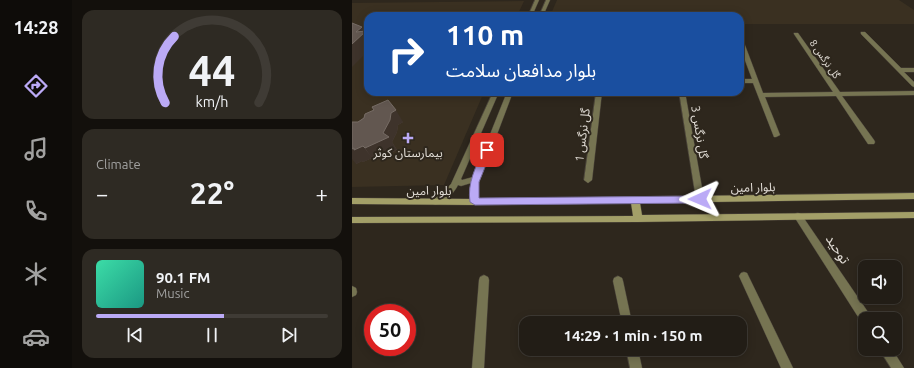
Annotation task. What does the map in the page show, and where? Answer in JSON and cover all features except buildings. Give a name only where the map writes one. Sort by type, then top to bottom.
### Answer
[{"type":"main road","name":"بلوار امین","points":[[352,201],[475,202],[914,196]]},
{"type":"main road","points":[[635,200],[638,219]]},
{"type":"main road","points":[[352,220],[638,219],[914,215]]},
{"type":"street","points":[[537,0],[533,10],[544,10],[548,0]]},
{"type":"street","name":"گل نرگس 8","points":[[796,34],[871,142]]},
{"type":"street","points":[[862,34],[914,85]]},
{"type":"street","points":[[744,50],[776,134]]},
{"type":"street","points":[[900,70],[914,70]]},
{"type":"street","points":[[744,81],[756,81]]},
{"type":"street","points":[[761,95],[914,93]]},
{"type":"street","points":[[436,202],[447,194],[457,180],[494,96]]},
{"type":"street","points":[[475,202],[473,192],[476,179],[508,96]]},
{"type":"street","name":"گل نرگس 1","points":[[588,180],[598,96]]},
{"type":"street","name":"گل نرگس 3","points":[[683,96],[700,199]]},
{"type":"street","points":[[457,180],[461,183],[476,179]]},
{"type":"street","name":"توحید","points":[[798,216],[861,312]]},
{"type":"street","points":[[744,276],[787,368]]},
{"type":"street","points":[[478,368],[484,280]]},
{"type":"street","points":[[618,281],[626,316]]},
{"type":"street","points":[[633,356],[636,368]]},
{"type":"street","points":[[890,356],[898,368]]},
{"type":"shaded area","points":[[557,0],[899,0],[914,10],[914,24],[744,24],[744,12],[552,12]]},
{"type":"shaded area","name":"بیمارستان کوثر","points":[[524,1],[519,12],[364,12],[364,96],[482,96],[444,185],[352,187],[352,3]]},
{"type":"place","name":"بیمارستان کوثر","points":[[408,138]]},
{"type":"route","points":[[487,150],[475,182],[473,192],[475,202],[700,199]]}]
